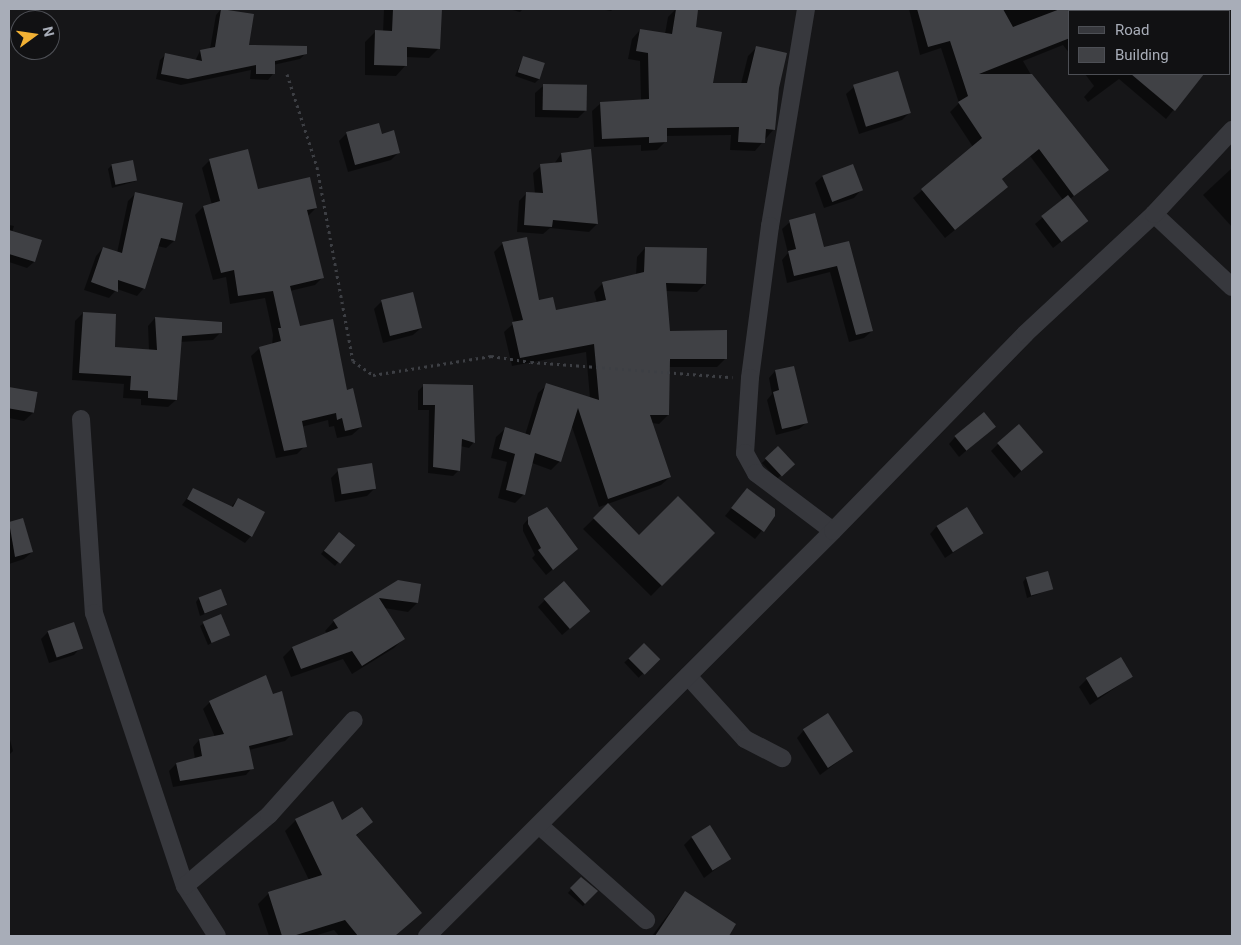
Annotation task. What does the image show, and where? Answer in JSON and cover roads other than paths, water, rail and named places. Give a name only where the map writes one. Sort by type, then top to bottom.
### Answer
[{"type":"street","points":[[806,9],[770,226],[750,378],[745,453],[756,473],[833,531]]},
{"type":"street","points":[[427,936],[540,826],[833,531],[1025,334],[1154,214],[1232,130]]},
{"type":"street","points":[[1154,214],[1232,287]]},
{"type":"street","points":[[81,419],[94,613],[186,886],[217,936]]},
{"type":"street","points":[[688,676],[745,739],[782,758]]},
{"type":"street","points":[[186,886],[269,815],[354,720]]},
{"type":"street","points":[[540,826],[646,920]]}]
